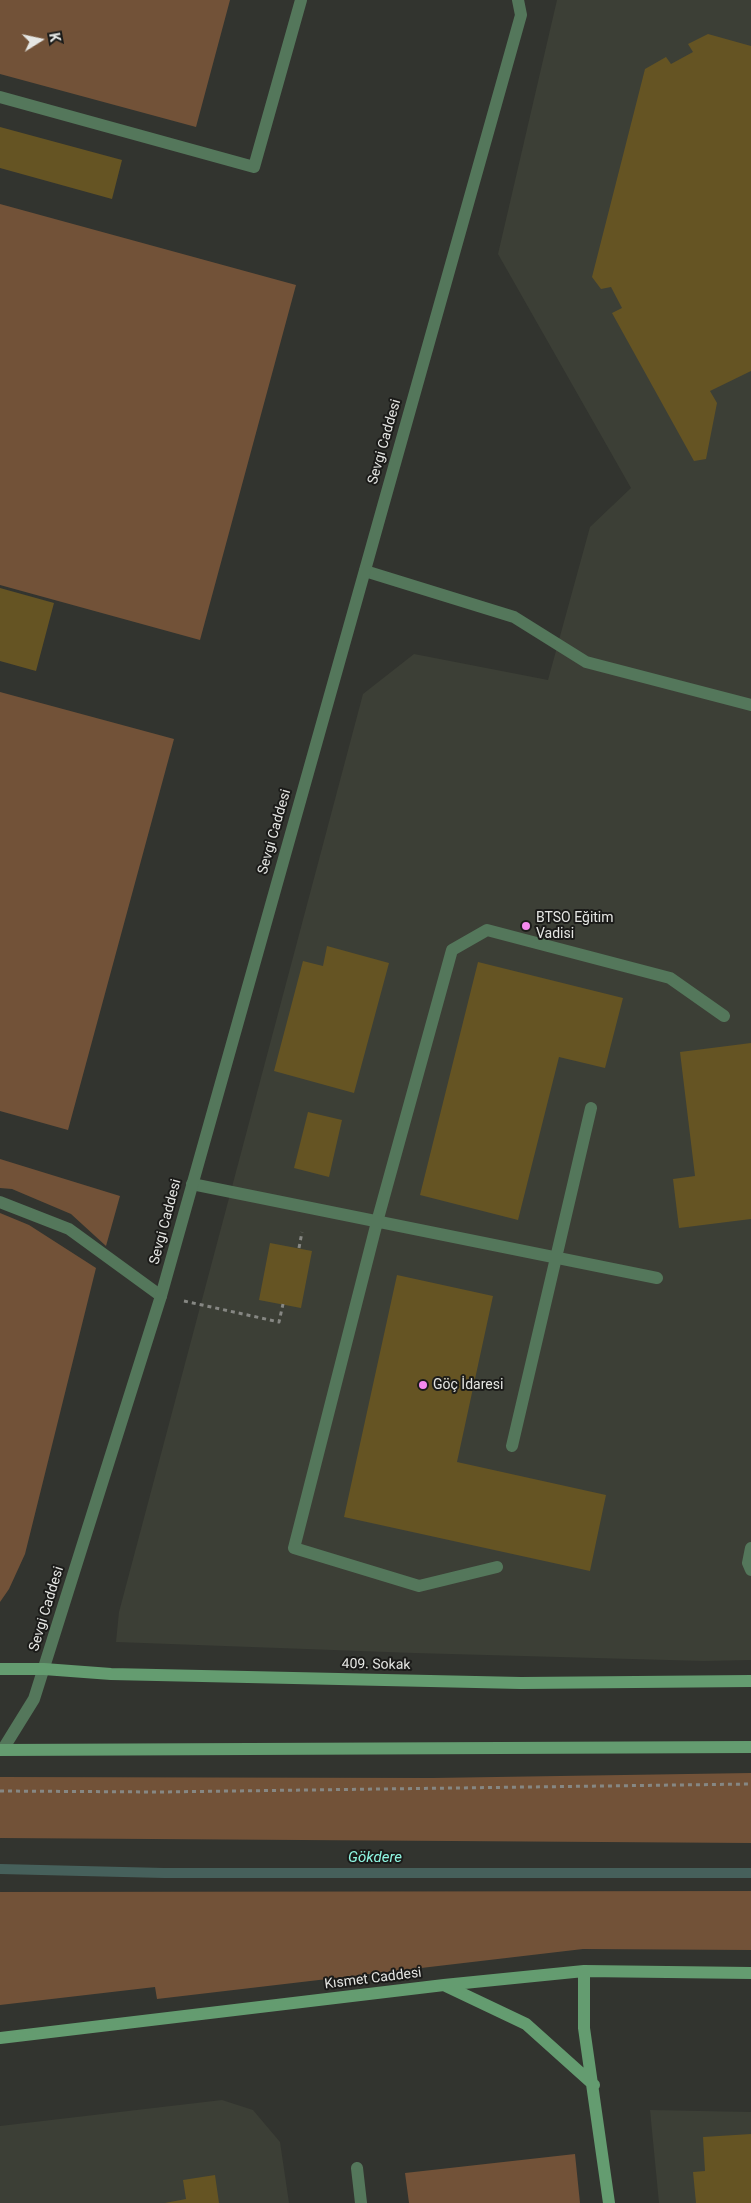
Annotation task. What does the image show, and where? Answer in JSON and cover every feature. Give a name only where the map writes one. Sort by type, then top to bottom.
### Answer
[{"type":"main road","name":"409. Sokak","points":[[0,1669],[44,1669],[111,1674],[512,1683],[751,1681]]},
{"type":"main road","points":[[1,1750],[751,1747]]},
{"type":"main road","points":[[584,1971],[584,2028],[594,2085],[609,2203]]},
{"type":"main road","name":"Kısmet Caddesi","points":[[0,2038],[444,1985],[584,1971],[751,1973]]},
{"type":"main road","points":[[444,1985],[526,2024],[594,2085]]},
{"type":"street","points":[[0,97],[254,167],[301,0]]},
{"type":"street","name":"Sevgi Caddesi","points":[[1,1750],[34,1699],[161,1296],[521,15],[518,0]]},
{"type":"street","points":[[365,571],[514,617],[586,662],[751,705]]},
{"type":"street","points":[[497,1568],[419,1586],[294,1548],[377,1222],[452,950],[487,930],[670,978],[724,1016]]},
{"type":"street","points":[[512,1446],[591,1108]]},
{"type":"street","points":[[192,1184],[657,1278]]},
{"type":"street","points":[[0,1202],[69,1229],[161,1296]]},
{"type":"street","points":[[751,1548],[748,1563],[751,1570]]},
{"type":"street","points":[[357,2168],[361,2203]]},
{"type":"path","points":[[161,1296],[279,1322],[283,1304]]},
{"type":"path","points":[[0,1791],[159,1792],[751,1784]]},
{"type":"shaded area","points":[[0,0],[230,0],[196,127],[0,74]]},
{"type":"shaded area","name":"BTSO Eğitim Vadisi","points":[[557,0],[751,0],[751,1660],[704,1661],[414,1653],[116,1642],[119,1612],[363,694],[414,654],[548,680],[590,527],[631,488],[498,254]]},
{"type":"shaded area","points":[[0,204],[296,285],[200,640],[0,585]]},
{"type":"shaded area","points":[[0,692],[174,739],[68,1130],[0,1111]]},
{"type":"shaded area","points":[[0,1159],[120,1196],[106,1246],[71,1214],[12,1189],[0,1188]]},
{"type":"shaded area","points":[[0,1213],[29,1225],[96,1268],[25,1554],[9,1589],[0,1602]]},
{"type":"shaded area","points":[[751,1773],[751,1843],[0,1838],[0,1777],[432,1778]]},
{"type":"shaded area","points":[[751,1891],[751,1950],[583,1949],[157,1999],[155,1987],[0,2005],[0,1892]]},
{"type":"shaded area","points":[[222,2100],[253,2110],[280,2142],[289,2203],[0,2203],[0,2126]]},
{"type":"shaded area","points":[[650,2110],[751,2112],[751,2203],[659,2203]]},
{"type":"shaded area","points":[[575,2154],[580,2203],[409,2203],[405,2173]]},
{"type":"building","points":[[708,34],[751,46],[751,371],[710,391],[717,403],[706,459],[694,461],[612,313],[622,308],[611,287],[601,289],[592,277],[645,69],[666,57],[671,64],[693,52],[688,44]]},
{"type":"building","points":[[0,127],[122,160],[112,199],[0,168]]},
{"type":"building","points":[[0,588],[54,603],[36,671],[0,661]]},
{"type":"building","points":[[327,946],[389,963],[354,1093],[274,1071],[303,961],[323,966]]},
{"type":"building","points":[[478,962],[623,998],[605,1068],[559,1057],[518,1220],[420,1195]]},
{"type":"building","points":[[751,1043],[751,1219],[679,1228],[673,1179],[695,1176],[680,1052]]},
{"type":"building","points":[[308,1112],[342,1120],[329,1177],[294,1168]]},
{"type":"building","points":[[270,1243],[312,1251],[301,1308],[259,1300]]},
{"type":"building","name":"Göç İdaresi","points":[[397,1275],[493,1296],[457,1462],[606,1495],[590,1571],[344,1517]]},
{"type":"building","points":[[751,2134],[751,2203],[696,2203],[693,2172],[705,2171],[703,2137]]},
{"type":"building","points":[[215,2175],[219,2203],[165,2203],[186,2199],[183,2180]]},
{"type":"waterway","name":"Gökdere","points":[[0,1869],[164,1873],[751,1873]]},
{"type":"place","name":"BTSO Eğitim Vadisi","points":[[526,926]]},
{"type":"place","name":"Göç İdaresi","points":[[423,1385]]}]
